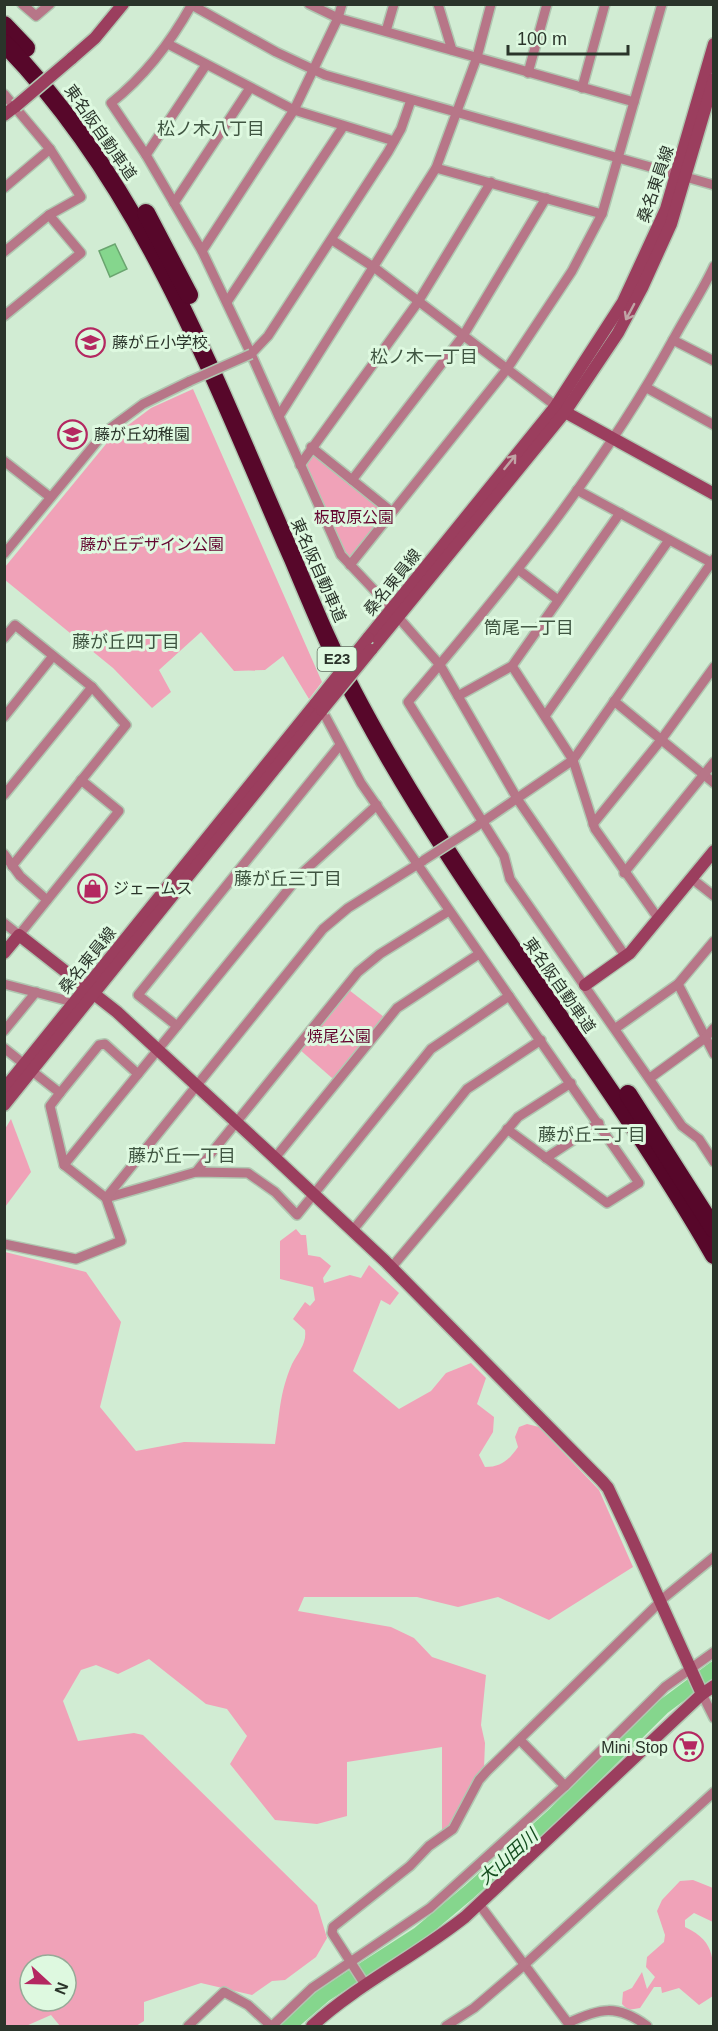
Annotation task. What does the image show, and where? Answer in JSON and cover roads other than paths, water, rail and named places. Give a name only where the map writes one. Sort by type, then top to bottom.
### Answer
[{"type":"highway","name":"東名阪自動車道","points":[[4,25],[62,89],[90,125],[117,165],[167,251],[228,376],[330,617],[402,758],[460,854],[660,1142],[714,1229]]},
{"type":"highway","name":"東名阪自動車道","points":[[4,42],[80,132],[145,237],[217,382],[320,623],[358,702],[392,764],[450,860],[643,1139],[714,1255]]},
{"type":"street","points":[[22,4],[36,16],[50,4]]},
{"type":"street","points":[[4,115],[95,38],[123,4]]},
{"type":"street","points":[[309,4],[339,18],[634,102]]},
{"type":"street","points":[[202,251],[294,110],[339,18],[342,4]]},
{"type":"street","points":[[386,31],[394,4]]},
{"type":"street","points":[[438,4],[452,50]]},
{"type":"street","points":[[279,416],[375,268],[436,168],[477,57],[491,4]]},
{"type":"street","points":[[528,73],[547,4]]},
{"type":"street","points":[[582,88],[605,4]]},
{"type":"street","points":[[350,566],[507,369],[572,271],[602,214],[620,158],[662,4]]},
{"type":"street","points":[[626,957],[518,800],[440,665],[341,555],[202,251],[146,155],[111,103],[142,75],[168,44],[191,5],[313,70],[411,100],[714,185]]},
{"type":"street","points":[[168,44],[294,110],[394,141]]},
{"type":"street","name":"桑名東員線","points":[[4,1105],[28,1067],[560,410],[631,312],[671,224],[714,44]]},
{"type":"street","points":[[146,155],[206,64]]},
{"type":"street","name":"桑名東員線","points":[[682,175],[714,79]]},
{"type":"street","points":[[174,202],[250,88]]},
{"type":"street","points":[[4,94],[50,149],[81,197],[49,215],[4,252]]},
{"type":"street","points":[[4,554],[96,441],[120,420],[153,398],[251,354],[268,336],[394,141],[411,100]]},
{"type":"street","points":[[227,302],[343,127]]},
{"type":"street","points":[[4,188],[50,149]]},
{"type":"street","points":[[436,168],[602,214]]},
{"type":"street","points":[[300,465],[418,302],[490,182]]},
{"type":"street","points":[[352,480],[463,336],[546,198]]},
{"type":"street","points":[[4,316],[81,253],[49,215]]},
{"type":"street","points":[[332,240],[375,268],[560,410],[714,494]]},
{"type":"street","points":[[714,266],[647,388],[614,440],[519,570],[408,702],[480,824],[504,856],[510,879],[616,1028],[682,1126],[699,1139],[714,1162]]},
{"type":"street","points":[[673,340],[714,361]]},
{"type":"street","points":[[647,388],[714,425]]},
{"type":"street","points":[[311,447],[392,512]]},
{"type":"street","points":[[6,465],[50,496]]},
{"type":"street","points":[[106,1198],[323,929],[348,908],[518,800],[573,760],[713,562],[577,490]]},
{"type":"street","points":[[458,696],[512,666],[620,513]]},
{"type":"street","points":[[545,716],[669,540]]},
{"type":"street","points":[[519,570],[558,600]]},
{"type":"street","points":[[4,638],[15,625],[92,687],[126,725],[12,866]]},
{"type":"street","points":[[4,717],[53,656]]},
{"type":"street","points":[[512,666],[573,760],[593,824],[624,873],[658,918]]},
{"type":"street","points":[[593,824],[661,740],[714,667]]},
{"type":"street","points":[[4,795],[92,687]]},
{"type":"street","points":[[614,701],[714,783]]},
{"type":"street","points":[[319,706],[377,805],[421,862],[449,911],[639,1183],[607,1203],[507,1129]]},
{"type":"street","name":"桑名東員線","points":[[91,991],[153,920],[319,706]]},
{"type":"street","points":[[177,1026],[138,995],[340,745]]},
{"type":"street","points":[[624,873],[714,762]]},
{"type":"street","points":[[4,953],[119,811],[81,780]]},
{"type":"street","points":[[64,1165],[300,875],[377,805]]},
{"type":"street","points":[[585,985],[626,957],[714,851]]},
{"type":"street","points":[[4,854],[12,866],[47,900]]},
{"type":"street","points":[[691,878],[714,896]]},
{"type":"street","points":[[196,1172],[358,972],[380,954],[449,911]]},
{"type":"street","points":[[4,922],[91,991],[158,1049],[353,1230],[608,1488],[714,1718]]},
{"type":"street","points":[[616,1028],[678,984],[714,941]]},
{"type":"street","points":[[275,1158],[397,1008],[479,954]]},
{"type":"street","points":[[4,984],[65,1000]]},
{"type":"street","points":[[678,984],[714,1054]]},
{"type":"street","points":[[4,1031],[36,992]]},
{"type":"street","points":[[106,1198],[196,1172],[254,1175],[297,1215],[431,1049],[509,996]]},
{"type":"street","points":[[650,1078],[705,1038],[714,1028]]},
{"type":"street","points":[[353,1230],[467,1089],[541,1040]]},
{"type":"street","points":[[4,1245],[76,1259],[121,1241],[106,1198],[64,1165],[50,1106],[99,1045],[105,1044],[138,1074]]},
{"type":"street","points":[[4,1048],[60,1093]]},
{"type":"street","name":"桑名東員線","points":[[4,1089],[28,1067]]},
{"type":"street","points":[[391,1268],[507,1129],[519,1117],[571,1083]]},
{"type":"street","points":[[546,1158],[599,1123]]},
{"type":"street","points":[[366,1986],[332,1933],[333,1926],[410,1866],[429,1846],[453,1829],[479,1780],[660,1601],[714,1557]]},
{"type":"street","points":[[188,2026],[224,1992],[248,2005],[271,2026],[312,1988],[415,1920],[565,1786],[642,1707],[714,1652]]},
{"type":"street","points":[[312,2026],[366,1986],[437,1940],[479,1904],[702,1693],[714,1686]]},
{"type":"street","points":[[520,1740],[565,1786]]},
{"type":"street","points":[[446,2026],[474,2008],[525,1964],[714,1792]]},
{"type":"street","points":[[479,1904],[568,2023],[602,2009],[626,2014],[647,2026]]},
{"type":"waterway","name":"大山田川","points":[[288,2026],[324,1995],[419,1934],[554,1815],[663,1707],[714,1669]]},
{"type":"place","name":"藤が丘小学校","points":[[91,342]]},
{"type":"place","name":"藤が丘幼稚園","points":[[73,434]]},
{"type":"place","name":"ジェームス","points":[[92,888]]},
{"type":"place","name":"Mini Stop","points":[[689,1747]]},
{"type":"district","name":"松ノ木八丁目","points":[[211,129]]},
{"type":"district","name":"松ノ木一丁目","points":[[424,357]]},
{"type":"district","name":"筒尾一丁目","points":[[529,628]]},
{"type":"district","name":"藤が丘四丁目","points":[[126,642]]},
{"type":"district","name":"藤が丘三丁目","points":[[288,879]]},
{"type":"district","name":"藤が丘二丁目","points":[[592,1135]]},
{"type":"district","name":"藤が丘一丁目","points":[[182,1156]]},
{"type":"park label","name":"板取原公園","points":[[354,517]]},
{"type":"park label","name":"藤が丘デザイン公園","points":[[152,544]]},
{"type":"park label","name":"焼尾公園","points":[[339,1036]]}]
